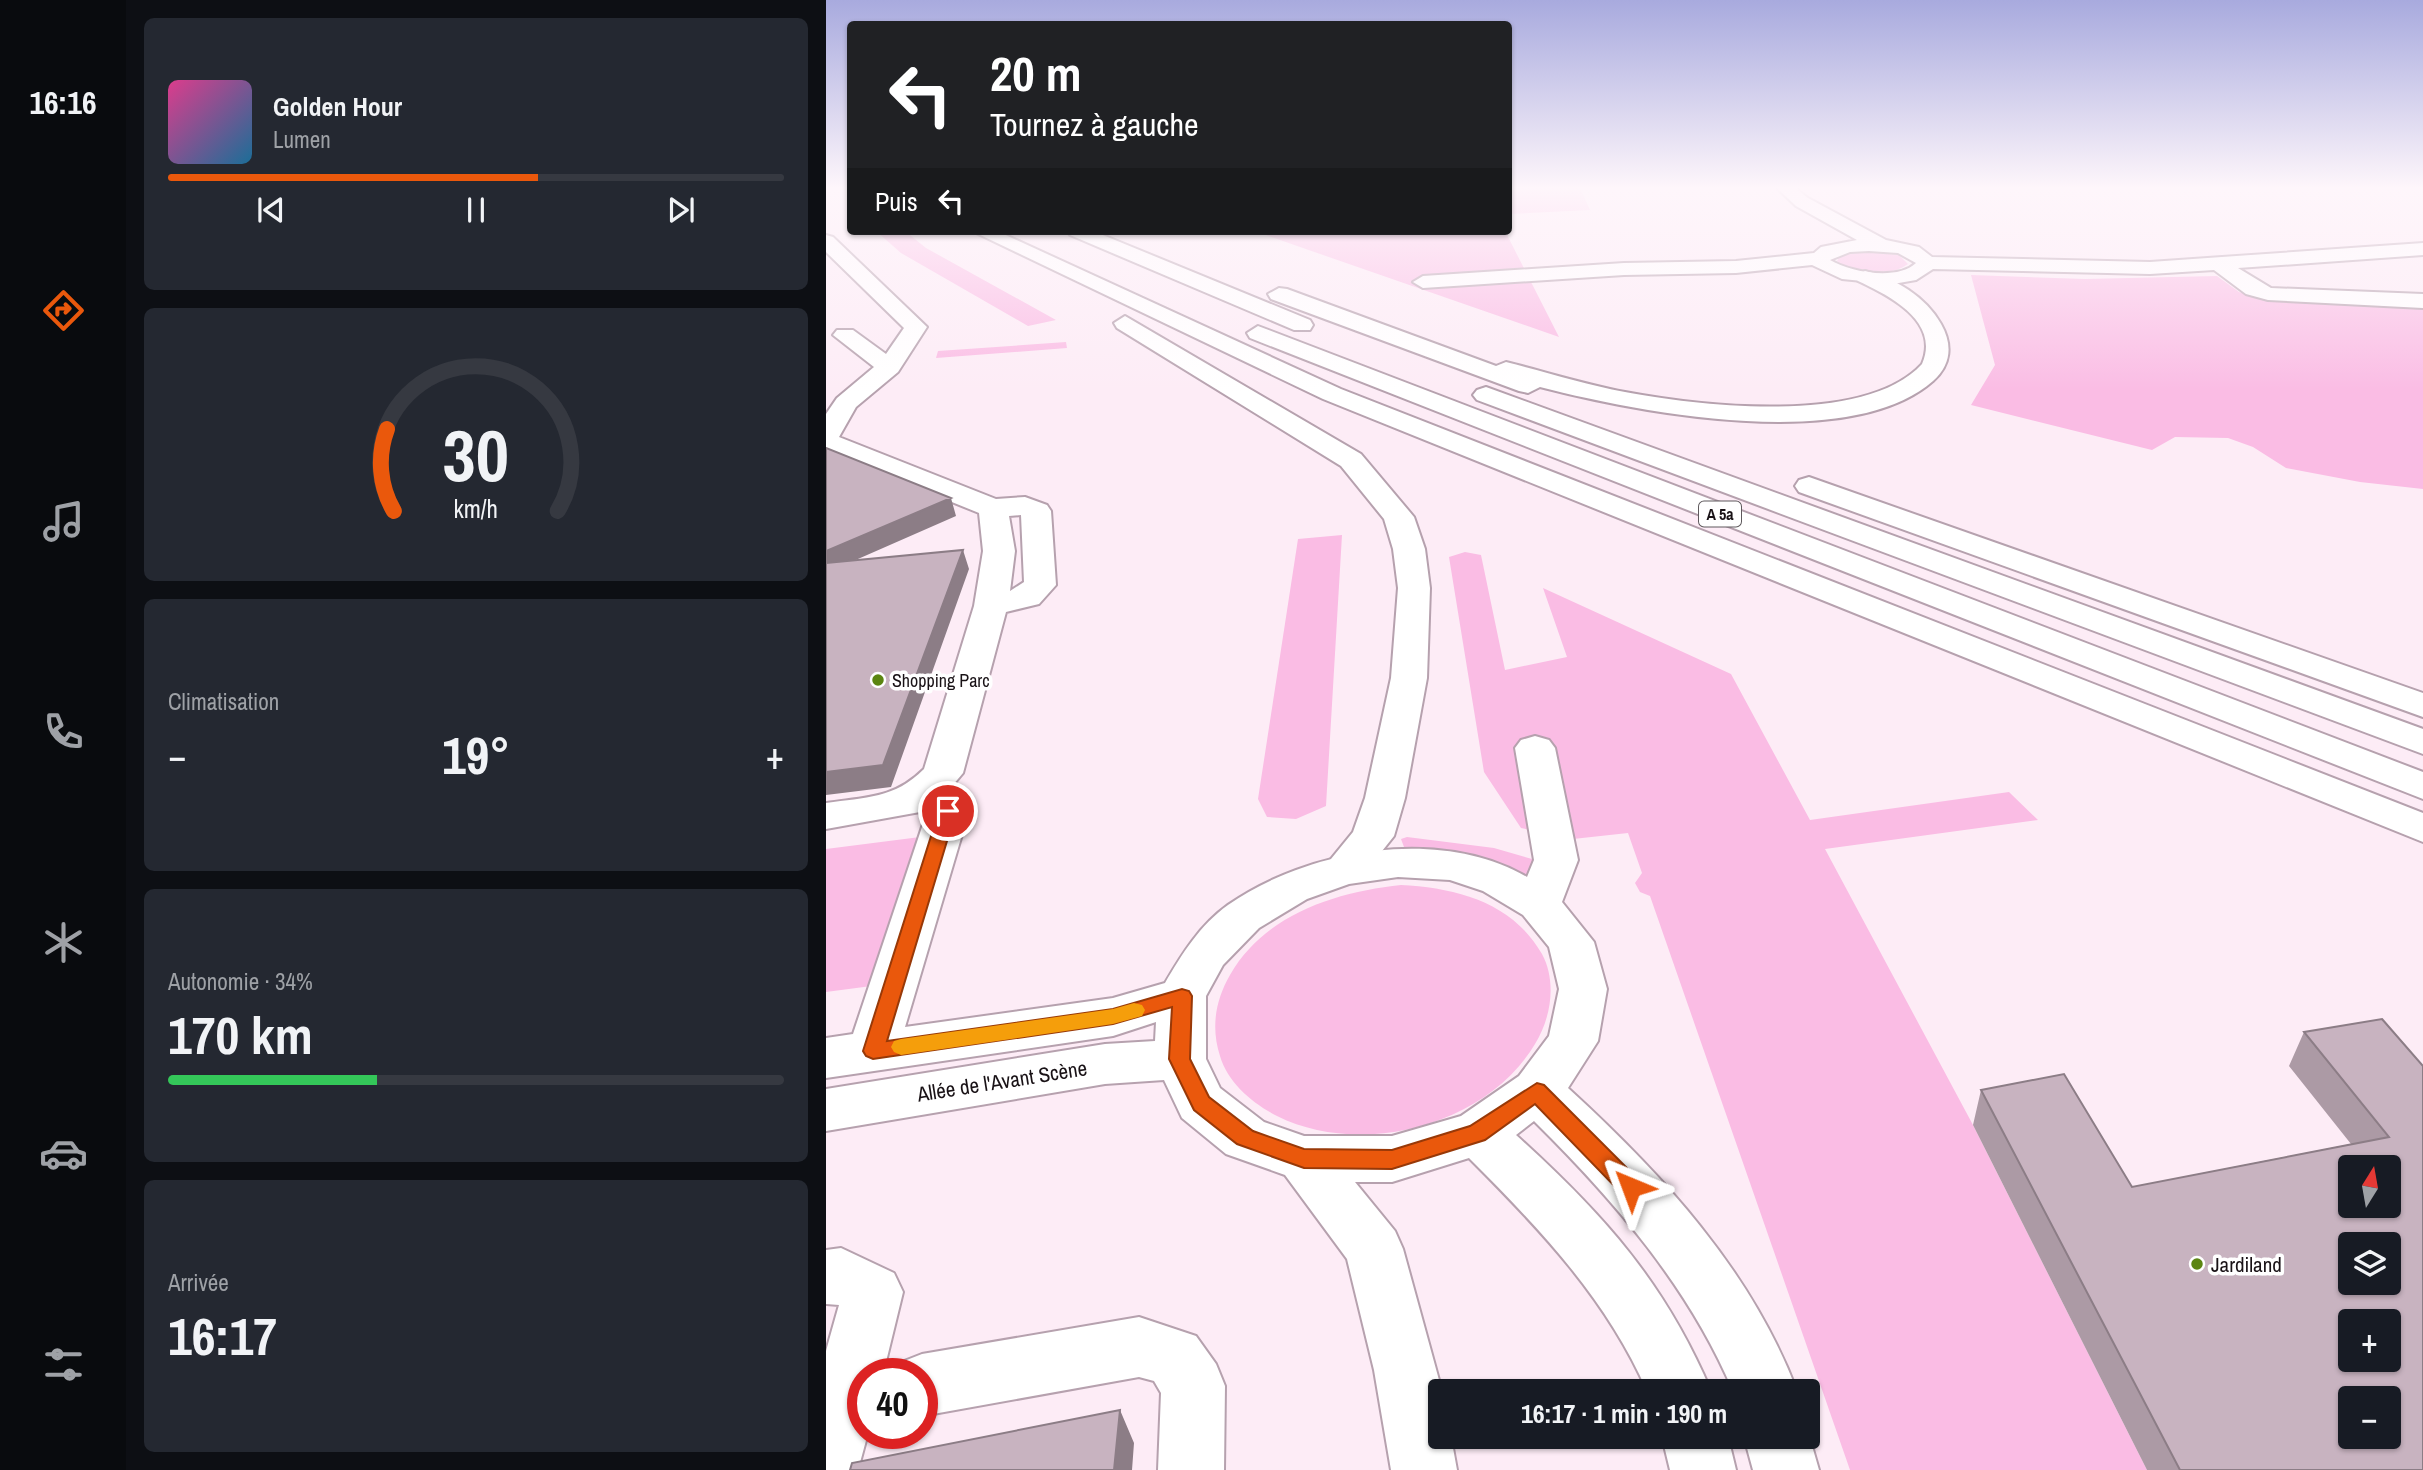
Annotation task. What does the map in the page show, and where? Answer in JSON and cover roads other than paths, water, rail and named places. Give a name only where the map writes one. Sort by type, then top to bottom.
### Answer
[{"type":"main road","points":[[842,256],[916,327],[889,367],[846,403],[826,438],[993,508],[1025,506],[1036,511],[1040,585],[1027,597],[991,606]]},
{"type":"main road","points":[[1033,256],[1041,272],[1351,460],[1399,517],[1409,549],[1414,588],[1409,678],[1385,798],[1373,836],[1344,870]]},
{"type":"main road","points":[[1052,256],[1332,394],[2414,825]]},
{"type":"main road","name":"A 5a","points":[[1060,256],[2423,786]]},
{"type":"main road","name":"A 5a","points":[[1132,256],[1192,282],[1356,346],[2423,742]]},
{"type":"main road","points":[[1174,256],[1440,355],[1713,452]]},
{"type":"main road","points":[[1423,282],[1624,269],[1736,272],[1843,256]]},
{"type":"main road","points":[[1917,256],[1927,263],[2081,269],[2219,264],[2333,256]]},
{"type":"main road","points":[[1440,355],[1476,360],[1578,391],[1688,411],[1749,415],[1839,409],[1902,391],[1927,374],[1938,358],[1938,343],[1916,303],[1829,259]]},
{"type":"main road","points":[[1865,277],[1909,275],[1924,268],[1927,263]]},
{"type":"main road","points":[[2219,264],[2254,289],[2268,294],[2423,301]]},
{"type":"main road","points":[[845,335],[889,367]]},
{"type":"main road","points":[[1791,480],[2421,705]]},
{"type":"main road","points":[[826,816],[901,806],[922,795],[943,773],[991,606],[999,551],[993,508]]},
{"type":"main road","points":[[1535,748],[1556,860],[1539,904]]},
{"type":"main road","points":[[873,1051],[948,811],[922,795]]},
{"type":"main road","points":[[1398,863],[1451,866],[1499,880],[1539,904],[1571,942],[1583,989],[1573,1041],[1537,1091],[1478,1133],[1392,1160],[1304,1159],[1245,1138],[1202,1103],[1180,1059],[1182,996],[1206,954],[1243,917],[1291,888],[1344,870],[1398,863]]},
{"type":"main road","points":[[826,1058],[1113,1017],[1182,996]]},
{"type":"main road","name":"Allée de l'Avant Scène","points":[[826,1110],[1105,1064],[1180,1059]]},
{"type":"main road","points":[[1537,1091],[1650,1207],[1710,1284],[1759,1379]]},
{"type":"main road","points":[[1478,1133],[1572,1222],[1630,1294],[1661,1346],[1674,1379]]},
{"type":"main road","points":[[1304,1159],[1374,1249],[1406,1370],[1424,1470]]},
{"type":"main road","points":[[826,1277],[841,1275],[873,1292],[861,1358]]},
{"type":"main road","points":[[938,1382],[1139,1347],[1174,1357],[1193,1385],[1191,1470]]},
{"type":"main road","points":[[826,1467],[847,1413]]},
{"type":"main road","points":[[1698,1449],[1703,1470]]},
{"type":"main road","points":[[1780,1449],[1786,1470]]},
{"type":"place","name":"Shopping Parc","points":[[878,680]]},
{"type":"place","name":"Jardiland","points":[[2197,1264]]}]
